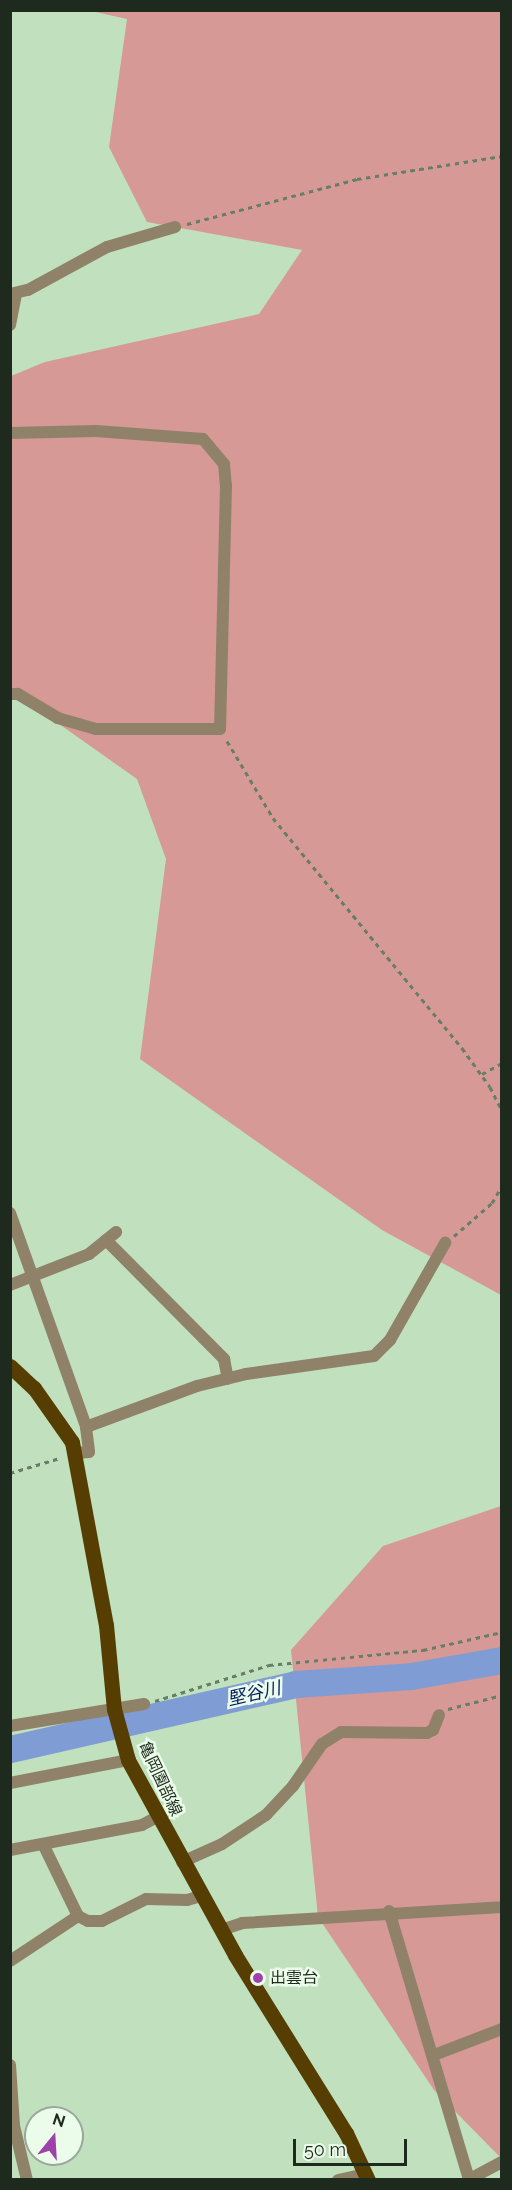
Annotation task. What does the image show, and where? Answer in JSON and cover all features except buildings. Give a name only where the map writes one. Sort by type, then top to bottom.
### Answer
[{"type":"main road","name":"亀岡園部線","points":[[10,1366],[61,1422],[76,1454],[106,1624],[114,1709],[128,1760],[156,1817],[220,1930],[346,2133],[367,2176]]},
{"type":"street","points":[[10,325],[13,294],[107,247],[175,227]]},
{"type":"street","points":[[10,433],[96,431],[203,439],[224,464],[220,729],[96,729],[58,718],[18,694],[10,694]]},
{"type":"street","points":[[10,1213],[86,1427],[89,1452],[76,1454]]},
{"type":"street","points":[[10,1286],[34,1279],[89,1254],[116,1232]]},
{"type":"street","points":[[106,1240],[225,1359],[228,1379]]},
{"type":"street","points":[[86,1427],[228,1379],[374,1356],[390,1340],[445,1244]]},
{"type":"street","points":[[10,1726],[144,1704]]},
{"type":"street","points":[[182,1862],[222,1844],[266,1815],[293,1786],[322,1744],[341,1732],[427,1733],[434,1730],[440,1715]]},
{"type":"street","points":[[10,1783],[128,1760]]},
{"type":"street","points":[[10,1850],[142,1825],[156,1817]]},
{"type":"street","points":[[43,1844],[78,1916],[88,1921],[102,1921],[146,1899],[187,1900],[201,1896]]},
{"type":"street","points":[[220,1930],[242,1923],[389,1911],[501,1907]]},
{"type":"street","points":[[389,1911],[434,2055],[469,2179],[501,2162]]},
{"type":"street","points":[[10,1961],[78,1916]]},
{"type":"street","points":[[434,2055],[501,2029]]},
{"type":"street","points":[[10,2065],[14,2126],[27,2180]]},
{"type":"street","points":[[338,2180],[367,2176]]},
{"type":"path","points":[[175,227],[357,179],[501,156]]},
{"type":"path","points":[[220,729],[273,818],[482,1074],[501,1111]]},
{"type":"path","points":[[482,1074],[501,1063]]},
{"type":"path","points":[[445,1244],[492,1203],[501,1186]]},
{"type":"path","points":[[10,1473],[76,1454]]},
{"type":"path","points":[[144,1704],[269,1665],[423,1650],[501,1632]]},
{"type":"path","points":[[440,1715],[454,1705],[501,1695]]},
{"type":"shaded area","points":[[91,11],[501,11],[501,1295],[382,1230],[140,1059],[166,859],[137,779],[11,690],[11,376],[45,362],[259,314],[302,250],[147,222],[109,147],[127,19]]},
{"type":"shaded area","points":[[501,1506],[501,2158],[434,2090],[318,1917],[291,1650],[383,1546]]},
{"type":"waterway","name":"堅谷川","points":[[10,1749],[295,1684],[411,1676],[502,1660]]},
{"type":"place","name":"出雲台","points":[[258,1978]]}]
